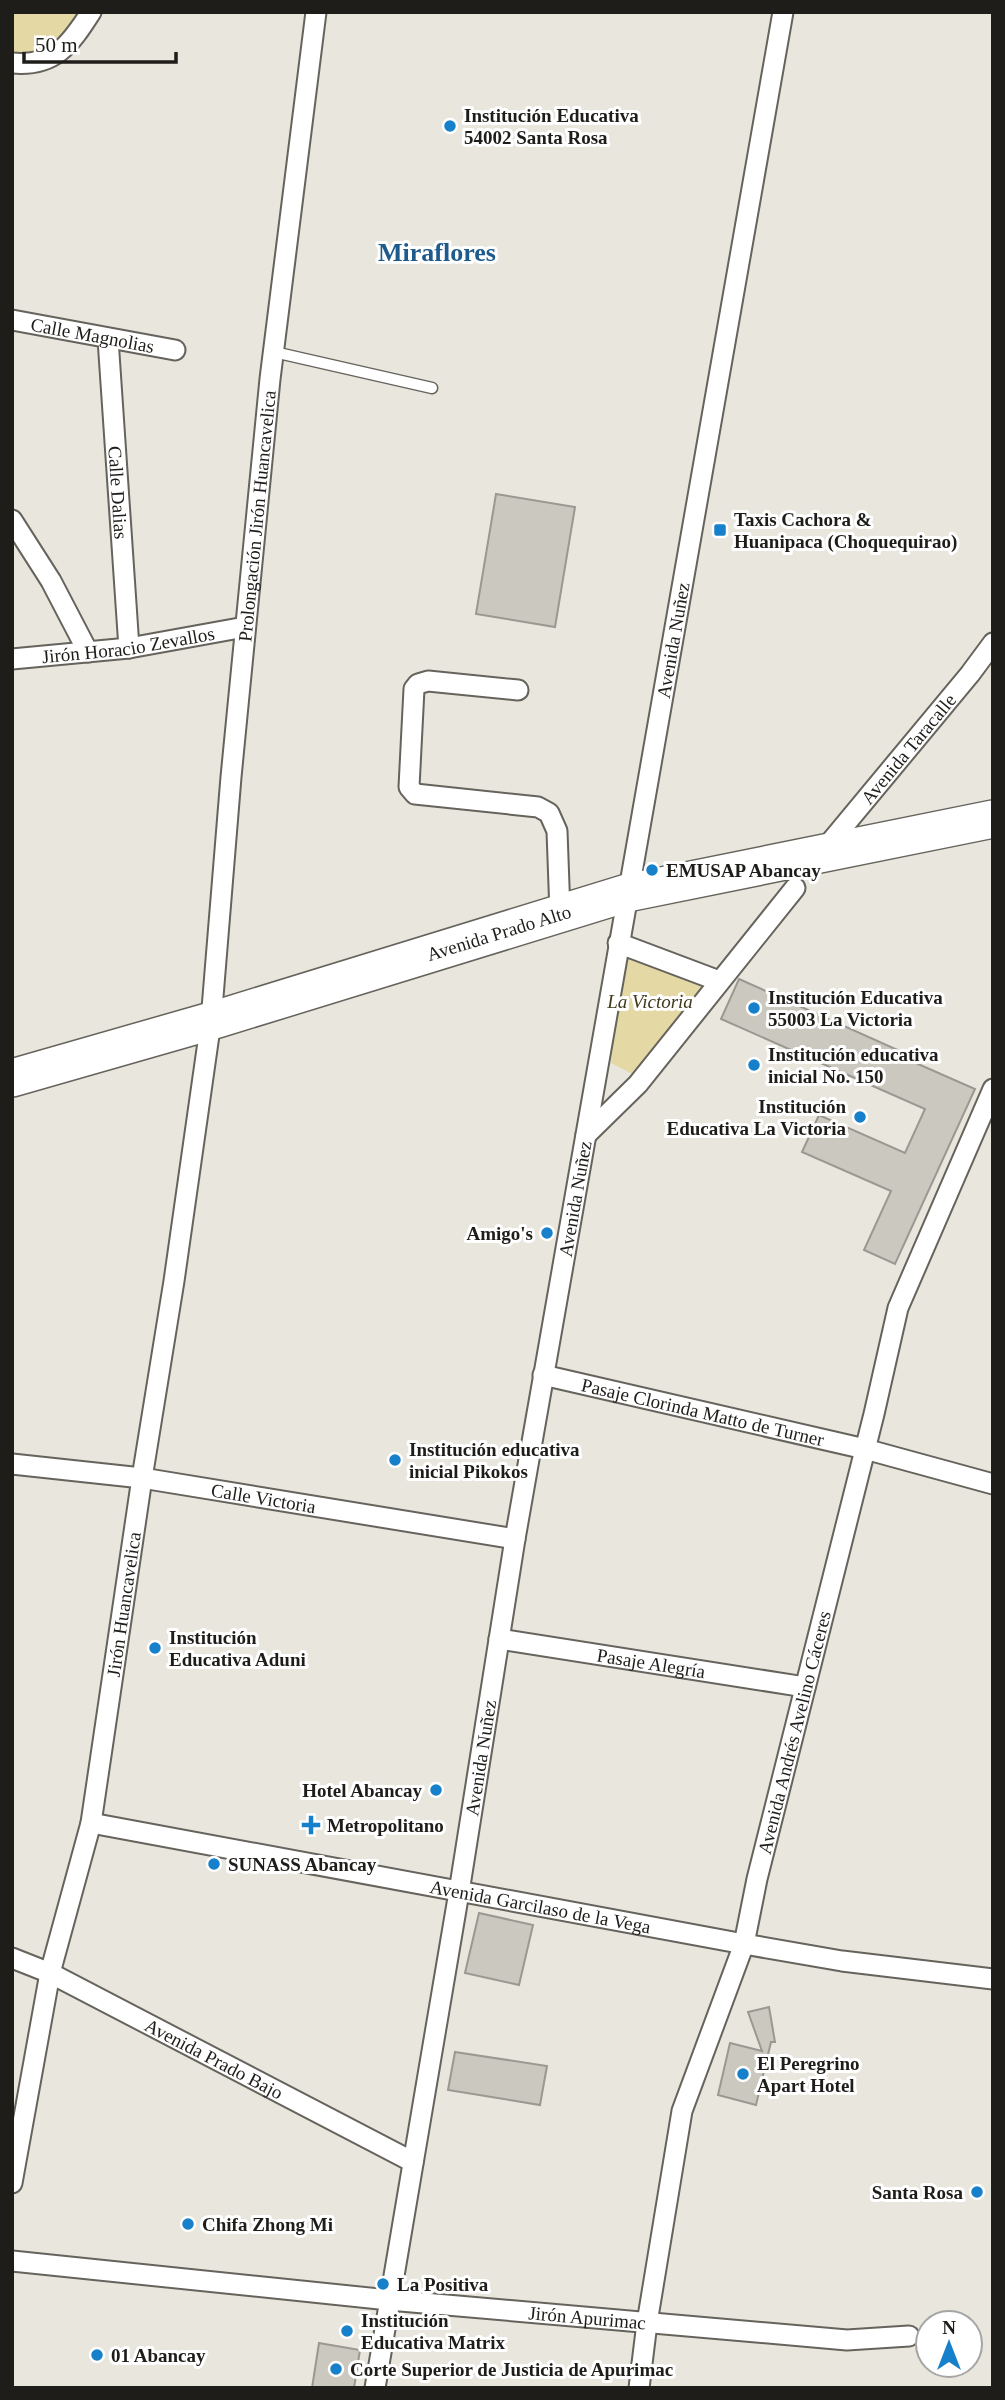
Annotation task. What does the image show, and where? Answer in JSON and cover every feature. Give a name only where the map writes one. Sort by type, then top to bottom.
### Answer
[{"type":"highway","name":"Avenida Prado Alto","points":[[12,1078],[211,1021],[626,893],[993,819]]},
{"type":"street","points":[[12,63],[32,65],[61,52],[76,35],[90,12]]},
{"type":"street","name":"Prolongación Jirón Huancavelica","points":[[211,1021],[245,627],[274,352],[316,12]]},
{"type":"street","name":"Avenida Nuñez","points":[[375,2388],[543,1375],[783,12]]},
{"type":"street","name":"Calle Magnolias","points":[[12,320],[175,350]]},
{"type":"street","name":"Calle Dalias","points":[[107,339],[128,648]]},
{"type":"street","points":[[12,520],[51,581],[89,652]]},
{"type":"street","name":"Jirón Horacio Zevallos","points":[[12,659],[128,648],[245,627]]},
{"type":"street","name":"Avenida Taracalle","points":[[823,852],[993,643]]},
{"type":"street","points":[[518,690],[428,681],[418,684],[414,689],[409,787],[415,794],[538,807],[550,813],[557,831],[560,913]]},
{"type":"street","points":[[586,1135],[638,1084],[794,888]]},
{"type":"street","points":[[618,943],[719,981]]},
{"type":"street","name":"Jirón Huancavelica","points":[[12,2183],[50,1973],[91,1823],[211,1021]]},
{"type":"street","name":"Avenida Andrés Avelino Cáceres","points":[[639,2388],[682,2111],[744,1944],[757,1879],[898,1308],[993,1089]]},
{"type":"street","name":"Pasaje Clorinda Matto de Turner","points":[[543,1375],[865,1449],[993,1484]]},
{"type":"street","name":"Calle Victoria","points":[[12,1464],[142,1478],[515,1539]]},
{"type":"street","name":"Pasaje Alegría","points":[[499,1639],[805,1687]]},
{"type":"street","name":"Avenida Garcilaso de la Vega","points":[[91,1823],[842,1961],[993,1979]]},
{"type":"street","name":"Avenida Prado Bajo","points":[[12,1958],[50,1973],[413,2162]]},
{"type":"street","name":"Jirón Apurimac","points":[[12,2261],[389,2300],[847,2340],[909,2336]]},
{"type":"lane","points":[[274,352],[432,388]]},
{"type":"green space","points":[[12,12],[81,12],[53,50],[12,59]]},
{"type":"green space","name":"La Victoria","points":[[621,954],[709,985],[634,1075],[611,1063]]},
{"type":"building","points":[[496,494],[575,507],[555,627],[476,614]]},
{"type":"building","points":[[739,979],[920,1060],[918,1064],[975,1089],[895,1264],[864,1250],[891,1191],[802,1152],[819,1115],[905,1153],[925,1109],[721,1019]]},
{"type":"building","points":[[479,1913],[533,1925],[519,1985],[465,1973]]},
{"type":"building","name":"El Peregrino Apart Hotel","points":[[769,2007],[775,2042],[771,2042],[756,2105],[718,2095],[730,2043],[762,2051],[748,2012]]},
{"type":"building","points":[[455,2052],[547,2066],[540,2105],[448,2090]]},
{"type":"building","name":"Corte Superior de Justicia de Apurimac","points":[[319,2343],[360,2350],[354,2388],[312,2388]]},
{"type":"place","name":"Institución Educativa 54002 Santa Rosa","points":[[450,126]]},
{"type":"place","name":"Taxis Cachora & Huanipaca (Choquequirao)","points":[[720,530]]},
{"type":"place","name":"EMUSAP Abancay","points":[[652,870]]},
{"type":"place","name":"Institución Educativa 55003 La Victoria","points":[[754,1008]]},
{"type":"place","name":"Institución educativa inicial No. 150","points":[[754,1065]]},
{"type":"place","name":"Institución Educativa La Victoria","points":[[860,1117]]},
{"type":"place","name":"Amigo's","points":[[547,1233]]},
{"type":"place","name":"Institución educativa inicial Pikokos","points":[[395,1460]]},
{"type":"place","name":"Institución Educativa Aduni","points":[[155,1648]]},
{"type":"place","name":"Hotel Abancay","points":[[436,1790]]},
{"type":"place","name":"Metropolitano","points":[[311,1825]]},
{"type":"place","name":"SUNASS Abancay","points":[[214,1864]]},
{"type":"place","name":"El Peregrino Apart Hotel","points":[[743,2074]]},
{"type":"place","name":"Santa Rosa","points":[[977,2192]]},
{"type":"place","name":"Chifa Zhong Mi","points":[[188,2224]]},
{"type":"place","name":"La Positiva","points":[[383,2284]]},
{"type":"place","name":"Institución Educativa Matrix","points":[[347,2331]]},
{"type":"place","name":"01 Abancay","points":[[97,2355]]},
{"type":"place","name":"Corte Superior de Justicia de Apurimac","points":[[336,2369]]},
{"type":"district","name":"Miraflores","points":[[437,252]]}]
